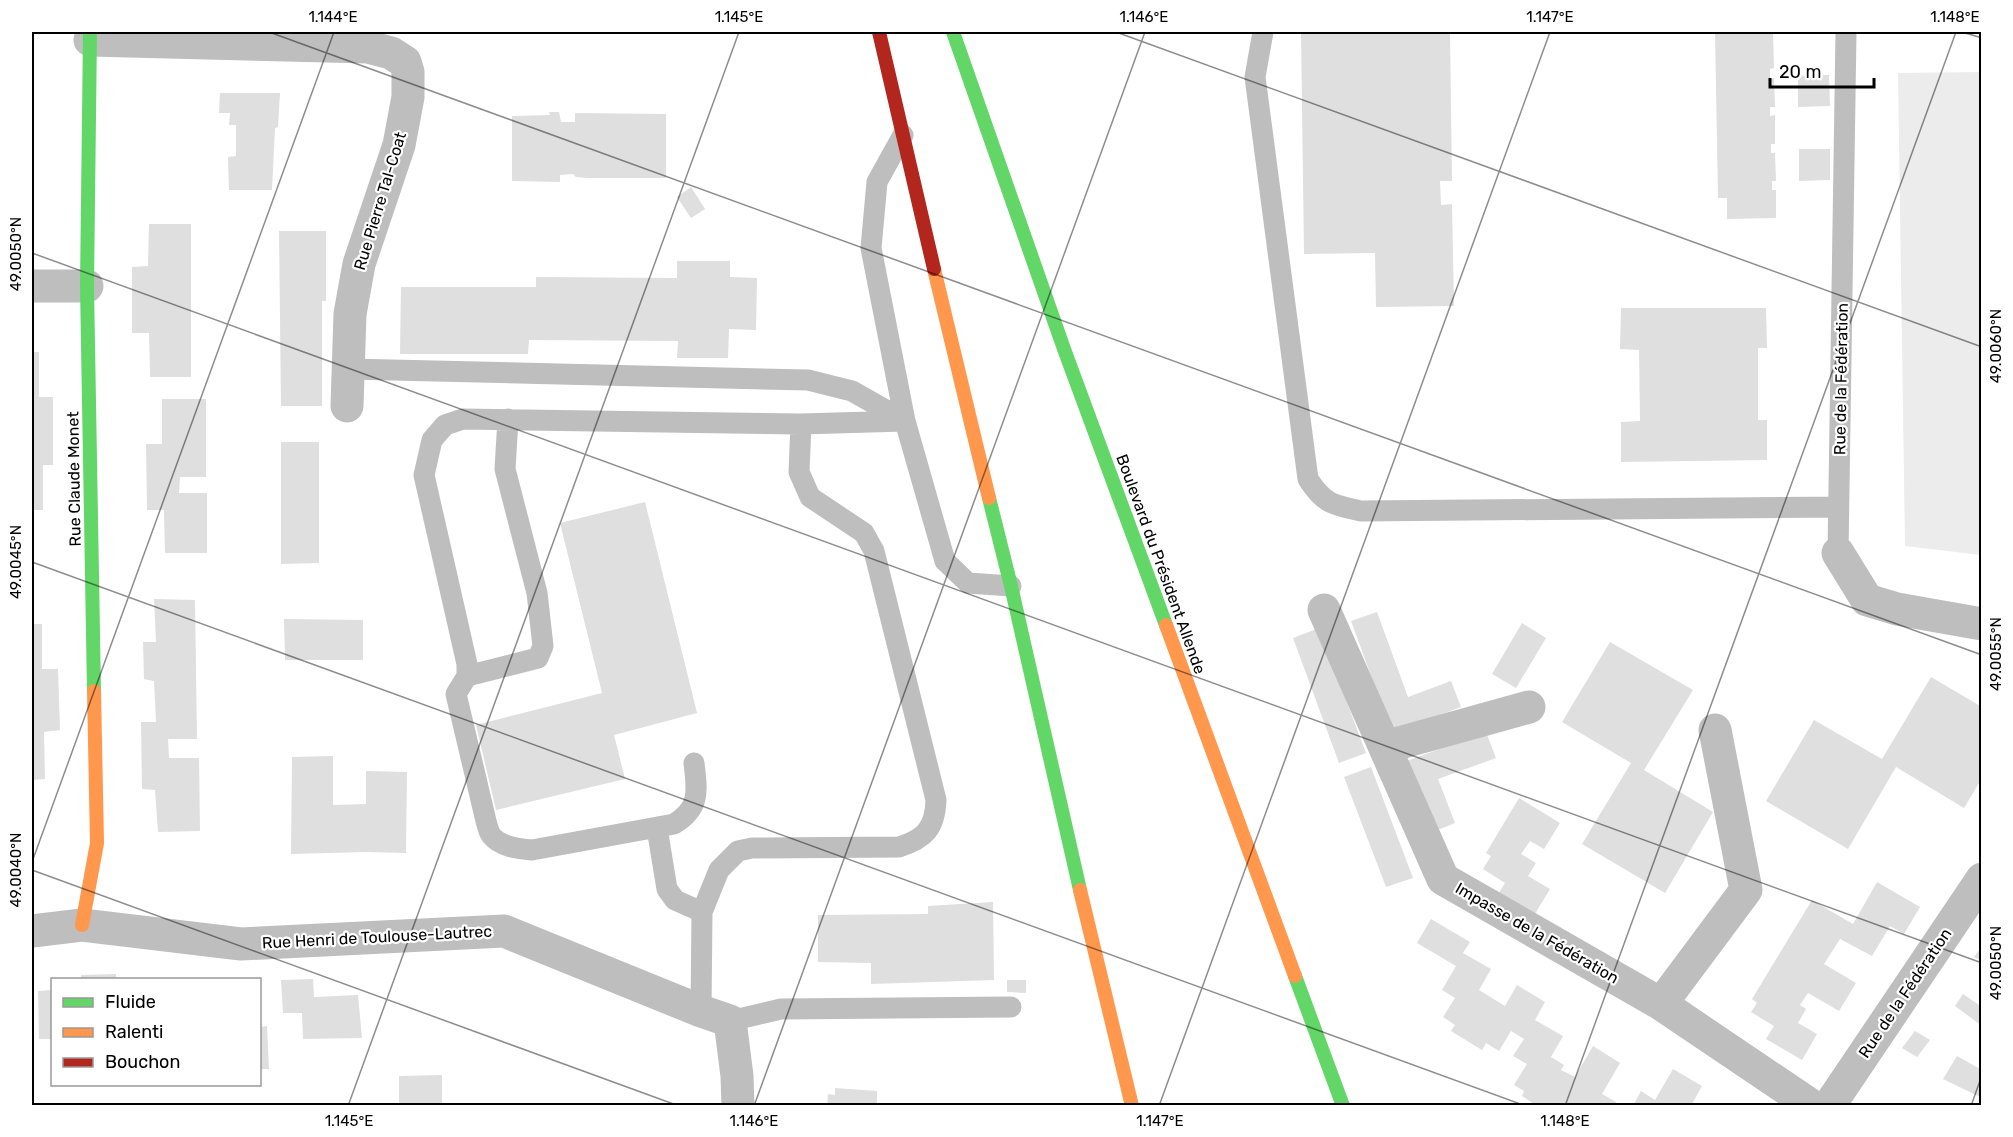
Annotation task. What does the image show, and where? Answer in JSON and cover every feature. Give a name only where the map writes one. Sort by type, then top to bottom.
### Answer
[{"type":"main road","points":[[879,32],[1132,1106]]},
{"type":"main road","name":"Boulevard du Président Allende","points":[[953,32],[1072,371],[1343,1106]]},
{"type":"main road","name":"Rue Claude Monet","points":[[82,925],[98,843],[87,286],[90,36]]},
{"type":"street","name":"Rue Pierre Tal-Coat","points":[[90,36],[368,47],[391,52],[405,62],[408,72],[408,97],[399,145],[359,264],[350,314],[347,406]]},
{"type":"street","points":[[32,286],[87,286]]},
{"type":"street","name":"Rue de la Fédération","points":[[1838,553],[1867,600],[1897,609],[1982,624]]},
{"type":"street","name":"Impasse de la Fédération","points":[[1324,610],[1443,879],[1661,1004],[1812,1106]]},
{"type":"street","points":[[1385,747],[1529,707]]},
{"type":"street","points":[[1661,1004],[1746,890],[1715,730]]},
{"type":"street","name":"Rue de la Fédération","points":[[1828,1106],[1982,879]]},
{"type":"street","name":"Rue Henri de Toulouse-Lautrec","points":[[32,931],[82,925],[241,944],[504,931],[715,1016]]},
{"type":"street","points":[[715,1016],[737,1076],[738,1106]]},
{"type":"lane","points":[[1263,32],[1255,77],[1308,479],[1318,495],[1335,505],[1361,511],[1839,507]]},
{"type":"lane","name":"Rue de la Fédération","points":[[1838,553],[1846,32]]},
{"type":"lane","points":[[903,135],[877,182],[871,248],[905,421],[945,561],[968,582],[1011,586]]},
{"type":"lane","points":[[350,369],[808,381],[852,391],[905,421]]},
{"type":"lane","points":[[694,762],[697,792],[693,806],[685,818],[674,824],[532,850],[517,849],[492,836],[486,821],[456,694],[467,676],[467,664],[424,475],[432,440],[445,425],[463,419],[801,424],[905,421]]},
{"type":"lane","points":[[467,676],[538,658],[543,646],[537,592],[505,469],[508,419]]},
{"type":"lane","points":[[801,424],[799,472],[810,497],[864,533],[874,551],[936,800],[935,815],[927,831],[916,842],[899,847],[752,848],[738,851],[719,870],[702,912],[715,1016],[781,1010],[1011,1007]]},
{"type":"lane","points":[[657,828],[667,889],[675,900],[702,912]]},
{"type":"shaded area","points":[[1982,72],[1981,555],[1905,546],[1898,73]]},
{"type":"building","points":[[1301,32],[1450,32],[1452,181],[1440,181],[1441,205],[1452,204],[1454,306],[1376,307],[1375,253],[1304,254]]},
{"type":"building","points":[[1715,32],[1773,32],[1774,68],[1770,69],[1770,79],[1774,78],[1775,107],[1770,107],[1770,116],[1775,115],[1775,144],[1771,144],[1771,153],[1775,153],[1776,181],[1772,181],[1772,190],[1776,190],[1776,218],[1727,219],[1727,198],[1718,198]]},
{"type":"building","points":[[1829,75],[1830,106],[1798,107],[1798,76]]},
{"type":"building","points":[[220,93],[280,93],[278,127],[275,128],[272,190],[229,190],[228,157],[236,156],[236,125],[229,125],[230,113],[219,113]]},
{"type":"building","points":[[549,112],[559,112],[561,122],[575,122],[575,113],[666,114],[666,178],[587,178],[576,177],[573,174],[560,175],[560,182],[512,181],[512,116],[550,115]]},
{"type":"building","points":[[1799,149],[1830,149],[1830,180],[1799,181]]},
{"type":"building","points":[[691,187],[705,209],[691,218],[677,197]]},
{"type":"building","points":[[149,224],[191,224],[191,377],[150,377],[149,333],[132,333],[132,267],[148,266]]},
{"type":"building","points":[[279,231],[326,231],[326,301],[322,301],[322,406],[281,406]]},
{"type":"building","points":[[677,261],[730,261],[730,277],[757,278],[756,330],[729,329],[728,358],[677,358],[678,341],[529,340],[528,354],[400,354],[401,287],[536,287],[536,277],[677,278]]},
{"type":"building","points":[[1621,308],[1766,308],[1767,348],[1758,348],[1758,420],[1767,420],[1767,460],[1621,462],[1621,422],[1640,421],[1639,350],[1620,349]]},
{"type":"building","points":[[32,352],[39,352],[39,397],[53,397],[53,465],[43,465],[43,510],[32,510]]},
{"type":"building","points":[[162,399],[206,399],[206,477],[180,477],[179,493],[207,493],[207,553],[165,553],[164,510],[147,510],[146,444],[162,444]]},
{"type":"building","points":[[281,442],[319,442],[319,563],[281,564]]},
{"type":"building","points":[[645,502],[697,713],[614,735],[625,779],[496,810],[476,725],[602,693],[560,523]]},
{"type":"building","points":[[154,599],[195,600],[197,739],[168,739],[169,758],[199,758],[200,831],[158,832],[155,790],[142,789],[141,722],[156,722],[154,681],[144,679],[143,642],[156,642]]},
{"type":"building","points":[[1377,612],[1408,697],[1451,681],[1461,707],[1392,733],[1351,621]]},
{"type":"building","points":[[284,619],[363,620],[363,660],[285,660]]},
{"type":"building","points":[[1522,623],[1546,638],[1516,688],[1492,674]]},
{"type":"building","points":[[32,624],[42,624],[42,669],[58,669],[60,730],[44,732],[45,779],[32,780]]},
{"type":"building","points":[[1319,628],[1366,753],[1339,763],[1293,638]]},
{"type":"building","points":[[1610,642],[1693,690],[1644,770],[1713,812],[1665,893],[1582,844],[1631,763],[1562,722]]},
{"type":"building","points":[[1931,677],[1982,707],[1982,778],[1964,808],[1896,767],[1848,849],[1766,801],[1814,720],[1882,759]]},
{"type":"building","points":[[1486,732],[1496,758],[1438,779],[1455,823],[1430,833],[1404,762]]},
{"type":"building","points":[[333,756],[333,805],[366,804],[366,771],[407,772],[406,853],[291,854],[292,757]]},
{"type":"building","points":[[1371,767],[1413,878],[1386,887],[1344,777]]},
{"type":"building","points":[[1519,798],[1560,823],[1544,849],[1530,841],[1521,854],[1536,863],[1528,876],[1550,889],[1533,917],[1497,896],[1505,883],[1483,869],[1491,856],[1486,853]]},
{"type":"building","points":[[1877,882],[1920,907],[1904,934],[1890,926],[1872,956],[1840,939],[1824,964],[1856,983],[1839,1011],[1808,993],[1800,1005],[1806,1009],[1798,1023],[1817,1034],[1802,1060],[1766,1039],[1774,1026],[1751,1012],[1757,1003],[1752,999],[1812,900],[1853,924]]},
{"type":"building","points":[[993,902],[994,980],[871,984],[871,963],[818,962],[818,915],[928,914],[928,906]]},
{"type":"building","points":[[1431,919],[1470,942],[1463,953],[1491,969],[1479,990],[1505,1006],[1517,985],[1545,1002],[1535,1020],[1563,1036],[1551,1057],[1564,1065],[1561,1070],[1575,1077],[1593,1046],[1620,1063],[1602,1094],[1616,1102],[1614,1106],[1537,1106],[1522,1096],[1524,1091],[1514,1085],[1527,1064],[1513,1056],[1524,1039],[1511,1031],[1499,1051],[1486,1043],[1482,1050],[1451,1031],[1455,1025],[1443,1017],[1455,998],[1442,990],[1456,966],[1417,943]]},
{"type":"building","points":[[1982,946],[1982,961],[1974,957]]},
{"type":"building","points":[[116,974],[116,978],[81,978],[81,975]]},
{"type":"building","points":[[313,979],[314,997],[358,995],[362,1038],[303,1039],[302,1013],[283,1013],[281,980]]},
{"type":"building","points":[[1007,980],[1026,980],[1026,993],[1007,992]]},
{"type":"building","points":[[51,990],[51,1039],[39,1039],[38,991]]},
{"type":"building","points":[[1963,994],[1982,1007],[1982,1026],[1955,1006]]},
{"type":"building","points":[[267,1026],[269,1069],[261,1069],[261,1027]]},
{"type":"building","points":[[1915,1031],[1930,1040],[1917,1057],[1902,1048]]},
{"type":"building","points":[[1957,1056],[1982,1070],[1982,1098],[1943,1079]]},
{"type":"building","points":[[1673,1069],[1702,1086],[1691,1106],[1633,1106],[1641,1091],[1655,1100]]},
{"type":"building","points":[[442,1075],[442,1106],[399,1106],[399,1076]]},
{"type":"building","points":[[835,1088],[877,1091],[877,1106],[827,1106],[828,1094],[835,1095]]},
{"type":"traffic: fast","points":[[90,32],[87,286],[94,691]]},
{"type":"traffic: fast","points":[[953,32],[1064,349],[1166,625]]},
{"type":"traffic: fast","points":[[989,498],[1080,890]]},
{"type":"traffic: fast","points":[[1295,976],[1343,1106]]},
{"type":"traffic: slow","points":[[934,269],[989,498]]},
{"type":"traffic: slow","points":[[1166,625],[1295,976]]},
{"type":"traffic: slow","points":[[82,925],[97,843],[94,691]]},
{"type":"traffic: slow","points":[[1080,890],[1132,1106]]},
{"type":"traffic: jam","points":[[879,32],[934,269]]}]
